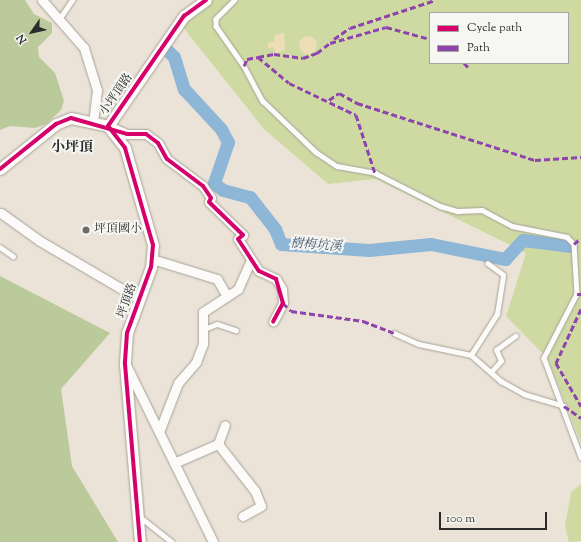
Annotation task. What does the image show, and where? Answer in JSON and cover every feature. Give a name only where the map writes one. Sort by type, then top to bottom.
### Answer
[{"type":"street","points":[[42,0],[60,18],[84,48],[97,90],[93,122]]},
{"type":"street","name":"小坪頂路","points":[[0,169],[56,124],[71,118],[108,126],[184,16],[206,0]]},
{"type":"street","points":[[108,126],[127,134],[146,134],[158,142],[167,159],[203,186],[211,198],[209,202],[243,235],[238,239],[259,271],[276,279],[282,289],[283,303],[273,322]]},
{"type":"street","name":"坪頂路","points":[[108,126],[125,148],[154,245],[152,259],[127,333],[127,388],[140,542]]},
{"type":"street","points":[[1,213],[40,241],[139,299]]},
{"type":"street","points":[[152,259],[217,279],[227,296]]},
{"type":"street","points":[[159,432],[178,384],[196,362],[204,329],[203,312],[238,289],[251,260]]},
{"type":"street","points":[[126,364],[213,542]]},
{"type":"street","points":[[127,388],[140,391]]},
{"type":"street","points":[[174,463],[218,444],[224,425]]},
{"type":"street","points":[[218,444],[255,491],[261,506],[243,516]]},
{"type":"lane","points":[[60,18],[72,0]]},
{"type":"lane","points":[[235,0],[216,19],[216,26],[244,66],[263,101],[316,152],[337,166],[375,173],[440,206],[457,211],[482,210],[512,226],[566,237],[574,244],[577,294],[544,358],[564,406],[581,458]]},
{"type":"lane","points":[[0,247],[13,256]]},
{"type":"lane","points":[[471,355],[497,314],[503,275],[488,264]]},
{"type":"lane","points":[[204,329],[216,324],[236,330]]},
{"type":"lane","points":[[394,333],[419,344],[471,355],[491,372],[524,394],[564,406]]},
{"type":"lane","points":[[491,372],[501,360],[496,350],[515,336]]},
{"type":"lane","points":[[138,515],[172,542]]},
{"type":"green space","points":[[0,0],[25,0],[34,14],[52,23],[52,33],[38,47],[39,57],[55,73],[64,101],[61,110],[46,124],[35,128],[10,126],[0,130]]},
{"type":"green space","points":[[206,0],[581,0],[581,443],[548,359],[506,316],[526,253],[376,179],[328,184],[264,129],[182,26]]},
{"type":"green space","points":[[0,276],[110,333],[61,389],[72,466],[118,542],[0,542]]},
{"type":"green space","points":[[581,484],[581,541],[569,542],[565,526],[571,492]]},
{"type":"sand","points":[[284,33],[285,50],[276,53],[273,47],[268,48],[268,43],[275,41],[274,35]]},
{"type":"sand","points":[[308,36],[315,38],[317,45],[315,52],[308,54],[301,52],[299,45],[301,38]]},
{"type":"waterway","name":"樹梅坑溪","points":[[166,49],[174,57],[184,89],[221,129],[228,142],[214,183],[223,190],[250,197],[275,229],[281,244],[369,250],[431,244],[505,259],[523,240],[569,246]]},
{"type":"marked path","points":[[334,39],[350,28],[435,0]]},
{"type":"marked path","points":[[258,57],[274,54],[303,58],[317,53],[330,43],[386,27],[429,39]]},
{"type":"marked path","points":[[244,66],[247,59],[258,57],[289,83],[356,115],[375,173]]},
{"type":"marked path","points":[[465,64],[468,67]]},
{"type":"marked path","points":[[329,100],[339,93],[357,103],[535,160],[581,157]]},
{"type":"marked path","points":[[574,244],[581,238]]},
{"type":"marked path","points":[[283,303],[291,311],[363,321],[394,333]]},
{"type":"marked path","points":[[581,309],[556,363],[581,406]]},
{"type":"marked path","points":[[564,406],[581,418]]},
{"type":"cycle path","points":[[108,126],[184,16],[206,0]]},
{"type":"cycle path","points":[[0,169],[56,124],[71,118],[127,134],[146,134],[158,143],[167,159],[203,186],[211,198],[209,202],[243,235],[238,239],[259,271],[276,279],[283,303],[273,322]]},
{"type":"cycle path","points":[[108,126],[125,148],[153,245],[151,267],[127,333],[125,364],[140,542]]},
{"type":"place","name":"坪頂國小","points":[[86,230]]},
{"type":"district","name":"小坪頂","points":[[72,148]]}]
